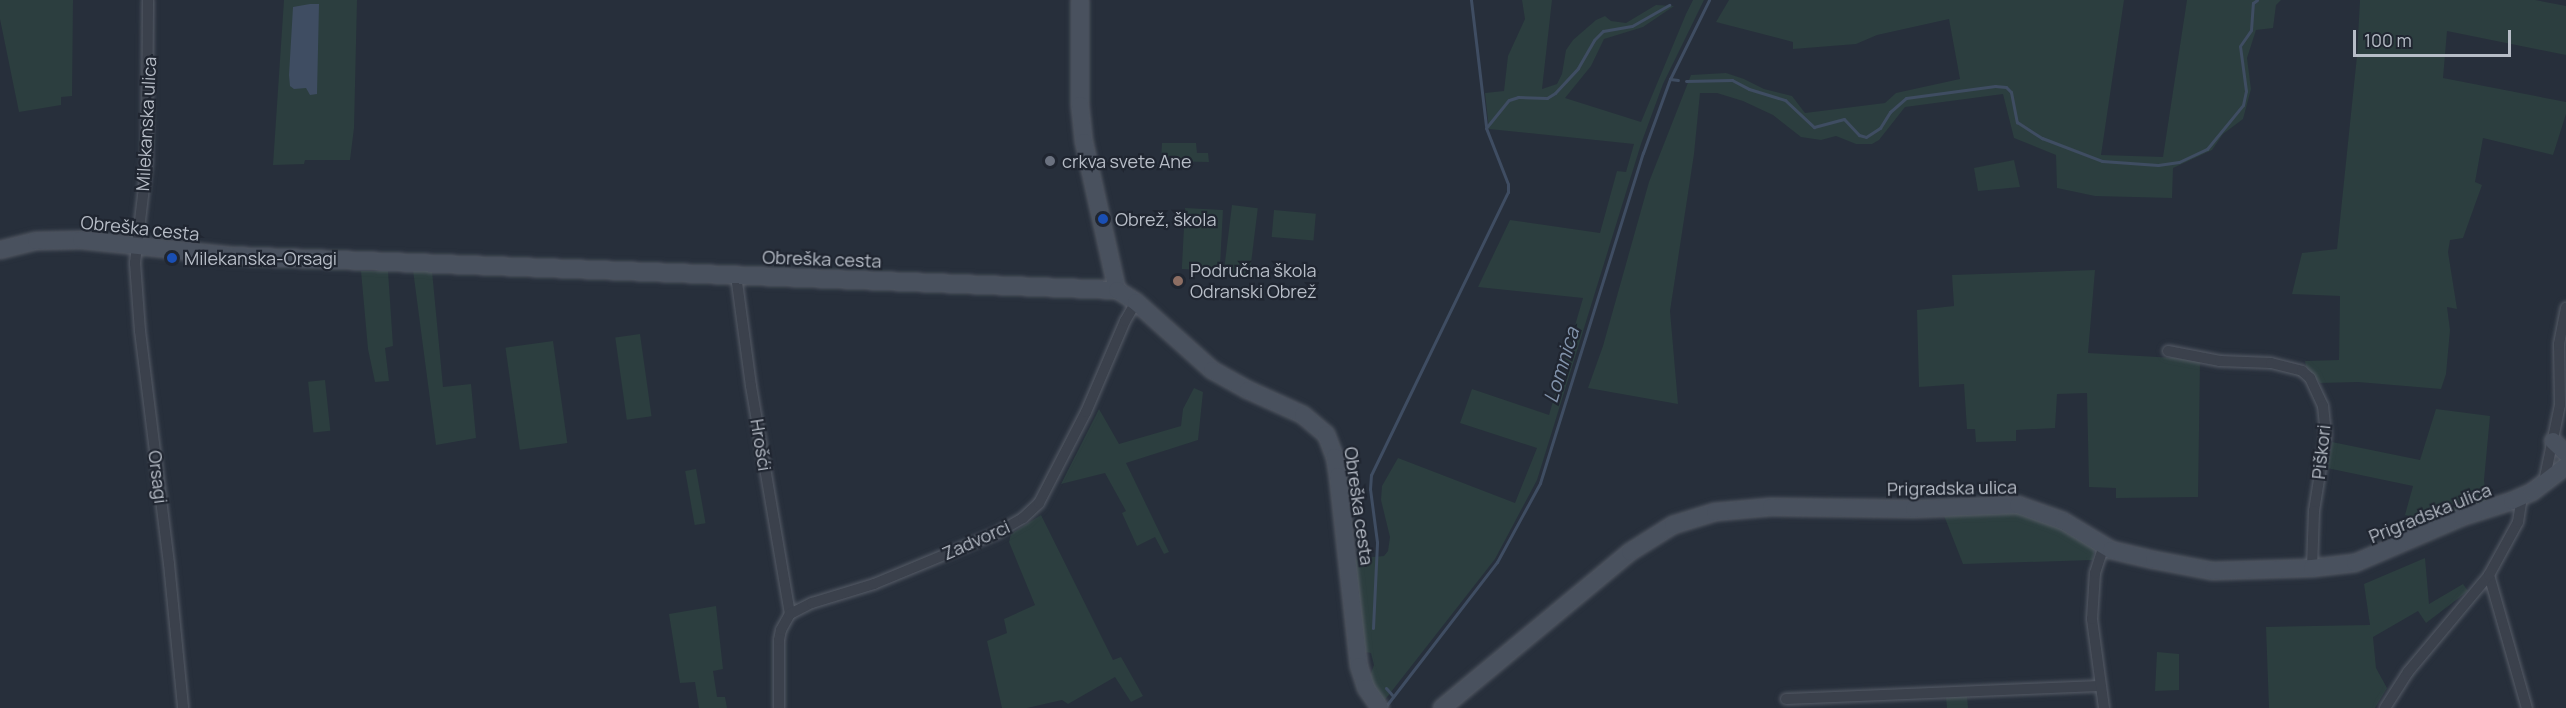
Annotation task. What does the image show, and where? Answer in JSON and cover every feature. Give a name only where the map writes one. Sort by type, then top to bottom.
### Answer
[{"type":"main road","points":[[1080,0],[1080,105],[1084,142],[1117,290]]},
{"type":"main road","name":"Obreška cesta","points":[[0,250],[21,243],[81,240],[234,256],[1117,290],[1136,302],[1212,370],[1313,421],[1330,440],[1338,476],[1359,666],[1376,703]]},
{"type":"main road","points":[[2553,441],[2566,453]]},
{"type":"main road","name":"Prigradska ulica","points":[[1442,708],[1630,552],[1673,525],[1715,512],[1771,507],[1914,509],[2018,505],[2051,515],[2104,546],[2128,554],[2212,571],[2312,568],[2355,563],[2462,517],[2522,497],[2566,466]]},
{"type":"street","name":"Milekanska ulica","points":[[137,247],[147,162],[148,0]]},
{"type":"street","name":"Orsagi","points":[[137,247],[135,263],[140,331],[169,564],[183,708]]},
{"type":"street","name":"Hrošći","points":[[736,275],[751,386],[790,614]]},
{"type":"street","name":"Zadvorci","points":[[790,614],[812,603],[874,584],[997,533],[1031,512],[1056,474],[1086,412],[1125,321],[1136,302]]},
{"type":"street","points":[[2543,483],[2560,405],[2560,328],[2566,308]]},
{"type":"street","name":"Piškori","points":[[2168,351],[2220,361],[2271,363],[2302,371],[2310,378],[2323,406],[2326,436],[2314,511],[2312,568]]},
{"type":"street","points":[[2385,708],[2408,672],[2489,575],[2518,522],[2522,497]]},
{"type":"street","points":[[2103,708],[2092,619],[2095,573],[2104,546]]},
{"type":"street","points":[[2489,575],[2527,708]]},
{"type":"street","points":[[779,708],[779,640],[781,630],[790,614]]},
{"type":"street","points":[[1786,699],[2100,686]]},
{"type":"shaded area","points":[[0,0],[73,0],[72,96],[61,97],[61,105],[19,112],[0,19]]},
{"type":"shaded area","points":[[284,0],[357,0],[354,128],[350,160],[305,160],[304,164],[273,165]]},
{"type":"shaded area","points":[[1522,0],[1552,0],[1542,89],[1557,84],[1562,74],[1566,50],[1573,40],[1596,20],[1605,16],[1611,21],[1626,23],[1656,5],[1674,6],[1643,27],[1604,39],[1591,66],[1565,98],[1641,122],[1693,0],[1704,0],[1663,84],[1641,144],[1537,480],[1495,559],[1384,701],[1369,679],[1374,665],[1371,653],[1365,652],[1352,559],[1384,556],[1388,551],[1390,537],[1381,500],[1382,486],[1398,458],[1515,503],[1537,448],[1460,423],[1472,389],[1549,415],[1583,298],[1478,287],[1510,220],[1600,233],[1617,171],[1626,172],[1634,144],[1489,129],[1485,93],[1504,91],[1508,56],[1525,19]]},
{"type":"shaded area","points":[[1729,0],[2124,0],[2101,155],[2163,157],[2187,0],[2281,0],[2276,5],[2273,28],[2256,30],[2247,58],[2251,89],[2243,119],[2223,134],[2212,150],[2173,168],[2172,198],[2095,196],[2057,188],[2056,155],[2014,138],[2003,94],[1905,107],[1879,140],[1872,144],[1856,144],[1836,136],[1821,140],[1801,137],[1773,115],[1743,101],[1717,93],[1700,93],[1694,154],[1670,311],[1678,404],[1588,388],[1603,346],[1649,182],[1691,75],[1726,73],[1744,79],[1764,89],[1792,96],[1805,113],[1885,103],[1896,93],[1960,79],[1949,19],[1877,35],[1856,44],[1793,49],[1793,42],[1716,22]]},
{"type":"shaded area","points":[[2360,0],[2535,0],[2566,6],[2566,55],[2447,31],[2443,78],[2566,102],[2566,114],[2553,155],[2483,138],[2475,182],[2482,185],[2463,238],[2450,240],[2448,252],[2457,309],[2447,307],[2450,330],[2446,374],[2441,389],[2358,382],[2320,383],[2306,366],[2305,361],[2339,360],[2340,296],[2292,294],[2302,253],[2337,249],[2357,56]]},
{"type":"shaded area","points":[[1162,143],[1196,143],[1197,153],[1208,153],[1209,162],[1161,161]]},
{"type":"shaded area","points":[[2014,160],[2020,187],[1978,191],[1974,168]]},
{"type":"shaded area","points":[[1232,205],[1258,208],[1250,275],[1224,272]]},
{"type":"shaded area","points":[[1185,208],[1223,210],[1220,271],[1182,269]]},
{"type":"shaded area","points":[[1274,210],[1316,214],[1313,241],[1272,237]]},
{"type":"shaded area","points":[[413,270],[432,271],[443,387],[471,384],[476,438],[436,445]]},
{"type":"shaded area","points":[[2095,270],[2088,353],[2175,358],[2200,362],[2198,497],[2116,498],[2116,488],[2089,487],[2087,393],[2057,394],[2055,428],[2016,430],[2016,441],[1976,442],[1975,429],[1967,429],[1964,384],[1919,387],[1917,310],[1954,306],[1952,275]]},
{"type":"shaded area","points":[[361,271],[388,271],[393,346],[385,348],[389,381],[375,382],[368,349]]},
{"type":"shaded area","points":[[640,334],[652,416],[627,420],[615,337]]},
{"type":"shaded area","points":[[553,341],[567,443],[520,450],[505,348]]},
{"type":"shaded area","points":[[325,380],[330,431],[313,432],[308,382]]},
{"type":"shaded area","points":[[1194,388],[1203,392],[1198,440],[1126,463],[1169,552],[1164,554],[1155,537],[1137,546],[1122,513],[1126,511],[1105,473],[1061,484],[1099,409],[1119,444],[1181,426],[1183,409]]},
{"type":"shaded area","points":[[2436,409],[2490,416],[2484,480],[2486,501],[2419,529],[2419,519],[2405,515],[2413,486],[2327,468],[2332,442],[2420,460]]},
{"type":"shaded area","points":[[696,469],[706,523],[695,525],[685,471]]},
{"type":"shaded area","points":[[1996,510],[2040,516],[2095,546],[2093,560],[1963,564],[1943,513]]},
{"type":"shaded area","points":[[1041,515],[1113,660],[1121,657],[1143,696],[1131,702],[1115,677],[1068,704],[1062,700],[1027,708],[1002,708],[987,641],[1007,633],[1004,619],[1035,605],[1009,542],[1011,534]]},
{"type":"shaded area","points":[[2425,558],[2429,604],[2463,584],[2468,591],[2426,623],[2418,611],[2373,637],[2376,668],[2387,688],[2375,708],[2269,708],[2266,627],[2370,625],[2364,584]]},
{"type":"shaded area","points":[[716,606],[723,669],[713,671],[717,697],[725,697],[727,708],[699,708],[695,682],[680,683],[669,614]]},
{"type":"shaded area","points":[[2157,652],[2179,654],[2179,690],[2155,691]]},
{"type":"shaded area","points":[[1967,696],[1968,708],[1947,708],[1946,698]]},
{"type":"water","points":[[319,4],[317,94],[310,95],[306,88],[294,89],[290,86],[289,75],[293,7]]},
{"type":"waterway","points":[[1471,0],[1486,126]]},
{"type":"waterway","name":"Lomnica","points":[[1386,706],[1497,562],[1540,483],[1643,153],[1670,79],[1709,0]]},
{"type":"waterway","points":[[1686,81],[1732,80],[1749,89],[1785,100],[1814,127],[1844,119],[1859,135],[1866,137],[1880,128],[1890,112],[1906,98],[1995,86],[2006,87],[2011,92],[2017,122],[2042,138],[2102,161],[2158,165],[2179,162],[2207,149],[2243,105],[2246,91],[2240,46],[2251,30],[2253,3],[2257,0]]},
{"type":"waterway","points":[[1373,628],[1377,542],[1370,489],[1371,475],[1508,192],[1508,184],[1486,128],[1509,100],[1518,97],[1547,98],[1555,93],[1578,68],[1594,40],[1603,31],[1632,26],[1669,5]]},
{"type":"waterway","name":"Lomnica","points":[[1670,79],[1678,80]]},
{"type":"waterway","points":[[1386,688],[1393,696]]},
{"type":"place","name":"crkva svete Ane","points":[[1050,161]]},
{"type":"place","name":"Obrež, škola","points":[[1103,219]]},
{"type":"place","name":"Milekanska-Orsagi","points":[[172,258]]},
{"type":"place","name":"Područna škola Odranski Obrež","points":[[1178,281]]}]
